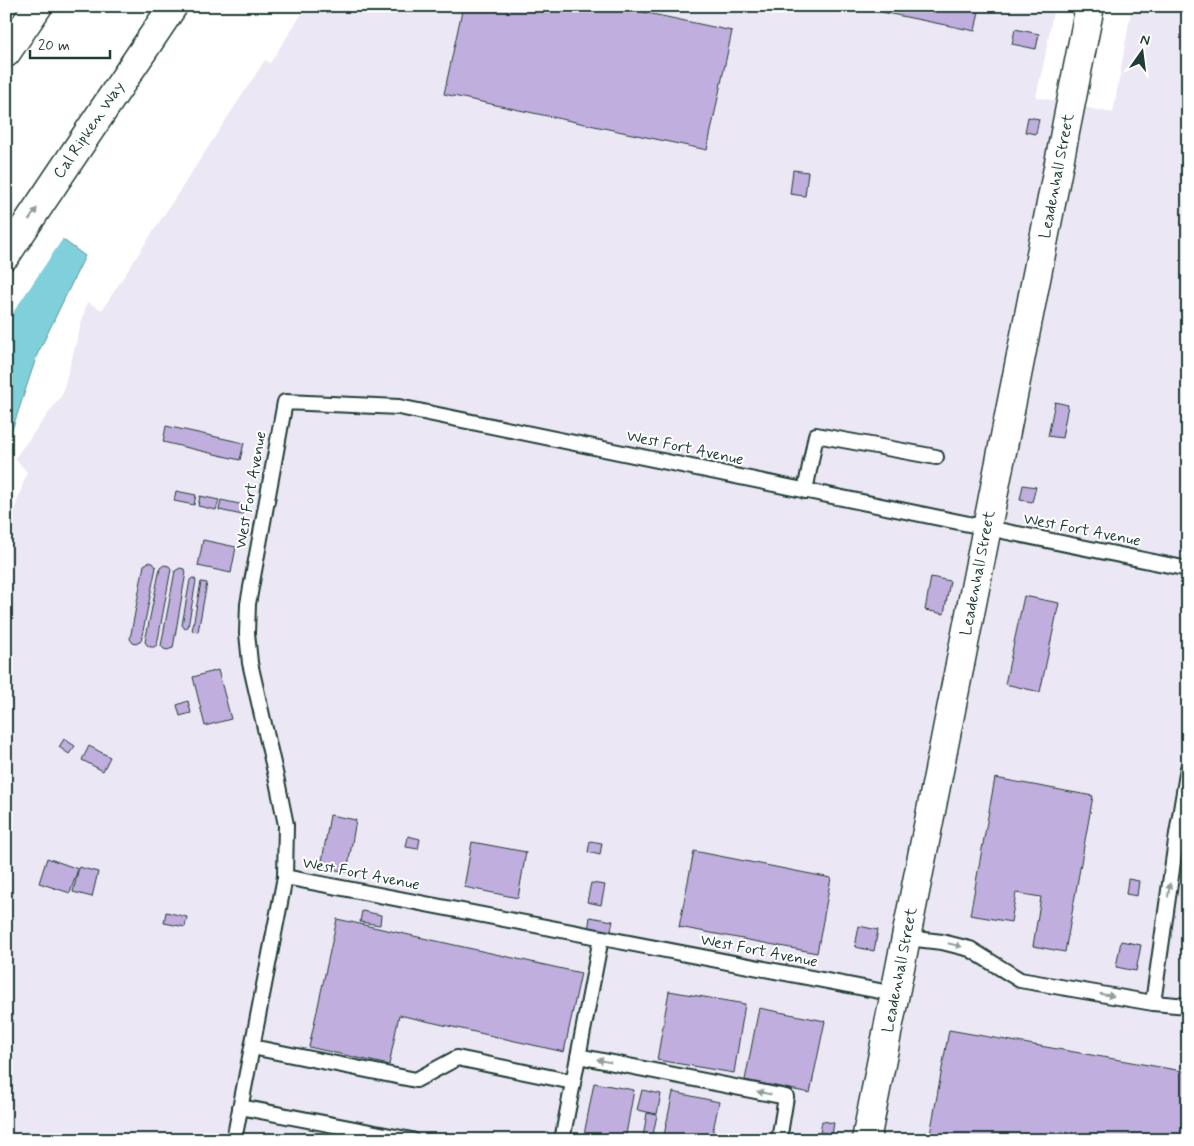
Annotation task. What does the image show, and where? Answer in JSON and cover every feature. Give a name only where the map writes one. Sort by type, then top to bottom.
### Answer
[{"type":"main road","points":[[6,54],[38,6]]},
{"type":"main road","name":"Cal Ripken Way","points":[[6,255],[173,6]]},
{"type":"main road","name":"Leadenhall Street","points":[[866,1140],[1090,6]]},
{"type":"lane","name":"West Fort Avenue","points":[[895,994],[285,877],[286,825],[250,663],[247,633],[248,604],[285,402],[399,407],[1188,569]]},
{"type":"lane","points":[[805,491],[816,435],[936,457]]},
{"type":"lane","points":[[1153,1004],[1188,768]]},
{"type":"lane","points":[[234,1140],[285,877]]},
{"type":"lane","points":[[562,1140],[601,938]]},
{"type":"lane","points":[[907,938],[942,942],[970,949],[1020,980],[1153,1004],[1188,1006]]},
{"type":"lane","points":[[252,1047],[416,1080],[457,1058],[573,1082]]},
{"type":"lane","points":[[578,1056],[786,1097],[779,1140]]},
{"type":"lane","points":[[240,1107],[412,1140]]},
{"type":"shaded area","points":[[307,6],[1054,6],[1036,97],[1113,113],[1132,6],[1188,6],[1188,1140],[6,1140],[6,535],[27,472],[15,458],[62,395],[87,302],[102,310],[265,60],[270,63]]},
{"type":"water","points":[[6,185],[14,203],[85,256],[37,355],[6,448]]},
{"type":"pier","points":[[13,194],[16,201],[64,237],[6,323],[6,205]]},
{"type":"building","points":[[463,6],[615,6],[732,31],[707,150],[444,94]]},
{"type":"building","points":[[852,6],[980,6],[975,31]]},
{"type":"building","points":[[1015,29],[1039,34],[1036,49],[1012,44]]},
{"type":"building","points":[[1028,117],[1039,119],[1036,134],[1025,132]]},
{"type":"building","points":[[793,170],[808,172],[805,196],[790,194]]},
{"type":"building","points":[[1055,402],[1068,405],[1062,438],[1048,436]]},
{"type":"building","points":[[166,426],[244,443],[240,460],[163,442]]},
{"type":"building","points":[[1023,485],[1036,487],[1032,502],[1020,500]]},
{"type":"building","points":[[176,491],[196,495],[194,505],[174,501]]},
{"type":"building","points":[[200,496],[219,500],[216,510],[198,506]]},
{"type":"building","points":[[221,500],[244,505],[242,515],[219,510]]},
{"type":"building","points":[[203,540],[236,547],[231,573],[198,566]]},
{"type":"building","points":[[149,562],[153,563],[156,567],[141,641],[136,644],[130,639],[144,565]]},
{"type":"building","points":[[164,565],[169,566],[171,569],[157,645],[150,647],[145,642],[160,568]]},
{"type":"building","points":[[180,568],[186,572],[173,648],[167,650],[161,646],[175,571]]},
{"type":"building","points":[[931,577],[950,581],[944,614],[925,610]]},
{"type":"building","points":[[192,578],[196,581],[188,627],[185,629],[182,625],[190,580]]},
{"type":"building","points":[[201,582],[207,583],[198,632],[192,631]]},
{"type":"building","points":[[1024,596],[1059,603],[1040,692],[1005,684]]},
{"type":"building","points":[[218,670],[231,719],[205,726],[193,677]]},
{"type":"building","points":[[188,701],[191,713],[180,716],[177,705]]},
{"type":"building","points":[[64,739],[75,746],[69,754],[59,747]]},
{"type":"building","points":[[89,746],[110,757],[103,771],[82,760]]},
{"type":"building","points":[[995,778],[1093,796],[1065,952],[1033,946],[1041,897],[1016,893],[1011,922],[970,915]]},
{"type":"building","points":[[330,815],[356,820],[347,872],[321,867]]},
{"type":"building","points":[[408,836],[420,839],[418,849],[406,847]]},
{"type":"building","points":[[590,841],[602,843],[600,855],[588,852]]},
{"type":"building","points":[[472,842],[526,852],[518,898],[464,887]]},
{"type":"building","points":[[694,851],[831,878],[817,953],[679,927]]},
{"type":"building","points":[[47,858],[78,869],[70,893],[39,883]]},
{"type":"building","points":[[79,867],[98,872],[92,897],[73,892]]},
{"type":"building","points":[[1128,879],[1139,881],[1137,896],[1126,894]]},
{"type":"building","points":[[591,883],[605,885],[601,905],[587,902]]},
{"type":"building","points":[[362,911],[381,915],[380,925],[360,922]]},
{"type":"building","points":[[166,912],[187,917],[185,927],[164,923]]},
{"type":"building","points":[[590,917],[613,921],[610,935],[588,931]]},
{"type":"building","points":[[337,919],[581,973],[564,1052],[399,1015],[389,1065],[309,1047]]},
{"type":"building","points":[[859,926],[878,930],[874,951],[855,947]]},
{"type":"building","points":[[1121,941],[1141,945],[1136,971],[1116,967]]},
{"type":"building","points":[[669,991],[745,1004],[734,1073],[657,1060]]},
{"type":"building","points":[[759,1008],[825,1021],[810,1093],[745,1080]]},
{"type":"building","points":[[949,1030],[1188,1072],[1188,1140],[929,1140]]},
{"type":"building","points":[[594,1083],[634,1090],[625,1140],[583,1140]]},
{"type":"building","points":[[642,1090],[661,1094],[657,1114],[637,1110]]},
{"type":"building","points":[[673,1092],[719,1102],[711,1140],[663,1140]]},
{"type":"building","points":[[647,1113],[657,1115],[652,1139],[643,1137]]},
{"type":"building","points":[[822,1121],[834,1123],[832,1135],[820,1132]]}]
